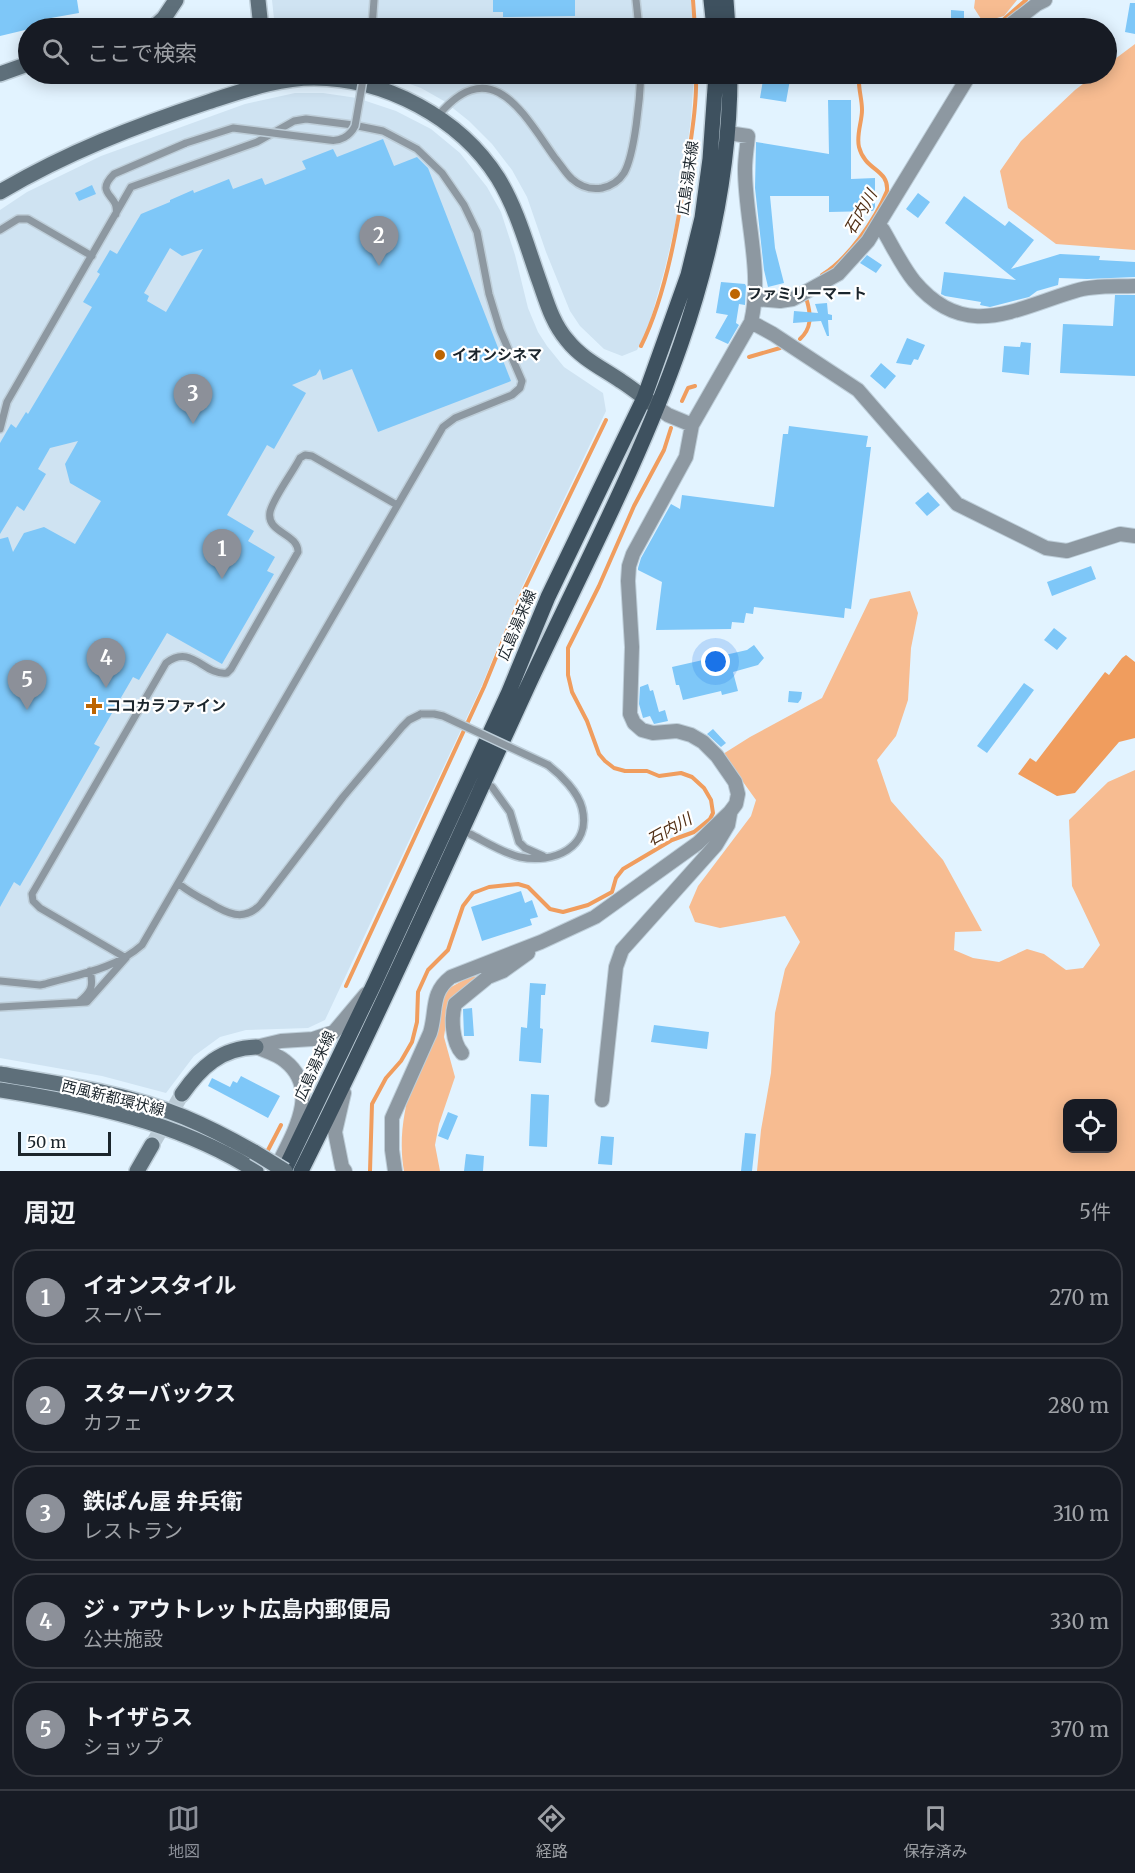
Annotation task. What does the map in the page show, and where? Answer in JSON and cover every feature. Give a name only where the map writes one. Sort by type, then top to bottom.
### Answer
[{"type":"main road","points":[[711,0],[713,18]]},
{"type":"main road","points":[[726,0],[727,18]]},
{"type":"main road","name":"広島湯来線","points":[[284,1171],[375,982],[503,705],[548,597],[644,398],[688,274],[702,218],[710,159],[715,84]]},
{"type":"main road","points":[[301,1171],[546,647],[604,529],[658,408],[705,271],[718,209],[728,133],[730,84]]},
{"type":"main road","points":[[445,866],[464,847],[492,787],[530,704],[546,647]]},
{"type":"street","points":[[164,18],[176,0]]},
{"type":"street","points":[[258,0],[260,18]]},
{"type":"street","points":[[1019,18],[1045,0]]},
{"type":"street","points":[[0,74],[18,68]]},
{"type":"street","points":[[0,192],[76,151],[251,84]]},
{"type":"street","points":[[359,84],[402,98],[437,117],[469,143],[498,179],[519,219],[548,308],[565,338],[587,360],[668,415],[692,425]]},
{"type":"street","points":[[755,299],[787,300],[838,274],[868,241],[964,84]]},
{"type":"street","points":[[395,1171],[392,1119],[434,1022],[436,993],[441,984],[451,977],[541,942],[595,917],[698,843],[736,804],[738,794],[735,782],[717,756],[703,742],[691,735],[676,731],[652,733],[642,730],[634,723],[630,714],[632,647],[628,581],[633,554],[686,457],[692,425],[751,322],[755,299],[745,170],[748,136],[728,133]]},
{"type":"street","points":[[878,225],[913,280],[945,309],[961,314],[999,315],[1094,287],[1135,286]]},
{"type":"street","points":[[751,322],[858,390],[957,504],[1046,548],[1067,551],[1119,534],[1135,536]]},
{"type":"street","points":[[602,1100],[618,956],[716,845],[728,825],[730,812]]},
{"type":"street","points":[[462,1053],[455,1041],[453,1018],[455,1004],[488,977],[503,971],[541,942]]},
{"type":"street","points":[[182,1094],[212,1059],[234,1049],[281,1041],[314,1039],[334,1032],[375,982]]},
{"type":"street","points":[[256,1047],[285,1061],[302,1084],[302,1110],[275,1171]]},
{"type":"street","points":[[345,1171],[340,1161],[335,1131],[351,1068]]},
{"type":"street","name":"西風新都環状線","points":[[0,1074],[87,1089],[158,1107],[220,1133],[252,1163]]},
{"type":"street","name":"西風新都環状線","points":[[0,1090],[131,1115],[182,1133],[252,1163],[284,1171]]},
{"type":"street","points":[[137,1171],[152,1145]]},
{"type":"lane","points":[[373,18],[374,0]]},
{"type":"lane","points":[[636,0],[638,18]]},
{"type":"lane","points":[[115,215],[117,208],[115,201],[105,191],[105,185],[114,174],[186,143],[233,128],[338,140],[350,133],[355,126],[362,84]]},
{"type":"lane","points":[[437,117],[452,99],[465,92],[483,88],[499,92],[517,105],[572,179],[587,187],[604,188],[618,180],[627,168],[639,110],[640,84]]},
{"type":"lane","points":[[0,429],[7,402],[131,187],[257,142],[294,121],[306,119],[353,124],[383,131],[417,149],[442,173],[464,204],[477,231],[489,294],[500,330],[522,381],[520,388],[512,395],[446,423],[147,939],[126,958],[87,1002],[0,1007]]},
{"type":"lane","points":[[0,230],[18,219],[28,219],[92,256]]},
{"type":"lane","points":[[126,958],[40,908],[33,901],[32,894],[164,666],[173,658],[184,656],[191,657],[221,674],[231,669],[298,552],[296,543],[273,526],[270,511],[303,456],[312,456],[397,505]]},
{"type":"lane","points":[[179,884],[226,913],[239,915],[252,912],[261,904],[343,797],[409,720],[421,714],[443,716],[548,765],[578,798],[582,809],[583,821],[574,844],[562,854],[548,859],[519,857],[470,834]]},
{"type":"lane","points":[[492,787],[510,813],[519,842],[525,848],[548,859]]},
{"type":"lane","points":[[0,981],[40,985],[112,965],[126,958]]},
{"type":"lane","points":[[76,1003],[92,989],[90,971]]},
{"type":"shaded area","points":[[272,0],[691,0],[692,18],[274,18]]},
{"type":"shaded area","points":[[975,0],[1017,0],[1004,16],[997,18],[980,18],[974,8]]},
{"type":"shaded area","points":[[1135,44],[1135,250],[1056,244],[1008,208],[1000,171],[1021,141],[1083,84],[1117,84],[1117,58]]},
{"type":"shaded area","points":[[410,84],[693,84],[691,119],[678,213],[648,329],[637,350],[622,356],[604,349],[580,326],[570,311],[527,197],[512,170],[492,144],[469,121],[444,101]]},
{"type":"shaded area","points":[[295,93],[323,93],[357,98],[396,111],[431,129],[460,153],[487,187],[501,212],[515,255],[528,308],[538,332],[564,367],[603,393],[606,411],[522,587],[482,685],[325,1020],[308,1028],[246,1030],[220,1037],[194,1056],[166,1093],[102,1076],[0,1058],[0,210],[27,192],[101,156],[245,104]]},
{"type":"shaded area","points":[[910,591],[918,613],[911,648],[908,700],[896,736],[877,760],[891,801],[943,860],[982,931],[955,932],[954,950],[973,958],[999,962],[1027,949],[1044,954],[1066,970],[1083,968],[1100,945],[1072,886],[1069,820],[1108,782],[1135,770],[1135,1171],[757,1171],[761,1130],[771,1073],[775,1013],[785,969],[800,942],[785,916],[720,928],[695,922],[689,907],[698,886],[751,816],[756,800],[723,754],[822,698],[870,599]]},
{"type":"shaded area","points":[[1126,655],[1135,662],[1135,738],[1119,742],[1075,793],[1057,796],[1018,774],[1030,758],[1036,762],[1105,672],[1109,675]]},
{"type":"shaded area","points":[[471,976],[480,977],[448,1009],[444,1037],[455,1077],[439,1124],[435,1145],[440,1171],[404,1171],[403,1126],[420,1056],[444,991]]},
{"type":"building","points":[[0,0],[77,0],[79,13],[51,18],[18,18],[18,32],[0,36]]},
{"type":"building","points":[[493,0],[575,0],[575,16],[503,17],[503,12],[493,12]]},
{"type":"building","points":[[1130,3],[1135,3],[1135,34],[1125,32]]},
{"type":"building","points":[[951,10],[964,11],[964,18],[951,18]]},
{"type":"building","points":[[762,84],[789,84],[786,102],[760,98]]},
{"type":"building","points":[[828,100],[851,100],[851,179],[875,178],[875,207],[873,211],[829,212],[829,196],[770,196],[775,248],[784,283],[768,287],[755,188],[756,142],[829,154]]},
{"type":"building","points":[[383,139],[394,166],[417,157],[428,168],[511,381],[378,432],[352,369],[323,380],[320,369],[316,375],[292,385],[306,393],[274,449],[267,445],[227,515],[254,531],[248,541],[275,557],[267,571],[274,574],[222,664],[167,633],[139,680],[133,677],[94,744],[100,747],[20,886],[14,882],[0,907],[0,539],[8,537],[13,552],[24,533],[44,527],[75,544],[101,501],[70,483],[65,464],[78,441],[50,448],[38,469],[46,474],[24,511],[17,506],[0,534],[0,443],[11,424],[16,428],[26,412],[28,414],[92,307],[83,302],[100,274],[97,272],[110,250],[117,254],[141,214],[193,190],[194,193],[229,179],[233,189],[262,178],[265,185],[306,169],[302,161],[333,149],[337,157]],"holes":[[[170,248],[182,256],[203,249],[166,312],[147,301],[149,296],[144,293]]]},
{"type":"building","points":[[92,185],[96,194],[79,201],[75,193]]},
{"type":"building","points":[[918,193],[930,202],[918,218],[906,209]]},
{"type":"building","points":[[964,196],[1005,226],[1009,221],[1034,240],[1011,269],[1060,254],[1100,256],[1099,260],[1135,262],[1135,277],[1059,278],[1058,285],[1037,291],[1029,297],[990,307],[980,305],[981,302],[945,296],[941,294],[944,272],[1016,280],[945,223]]},
{"type":"building","points":[[867,255],[882,265],[876,273],[860,263]]},
{"type":"building","points":[[721,282],[745,284],[746,286],[745,305],[739,304],[736,323],[739,325],[728,344],[715,338],[728,315],[716,313]]},
{"type":"building","points":[[1115,295],[1135,295],[1135,376],[1060,373],[1063,324],[1113,326]]},
{"type":"building","points":[[827,303],[828,314],[832,315],[832,320],[828,320],[829,336],[821,321],[793,323],[794,311],[818,313],[815,304]]},
{"type":"building","points":[[907,338],[925,345],[918,360],[914,359],[911,365],[896,363]]},
{"type":"building","points":[[1021,342],[1031,343],[1029,375],[1002,372],[1004,346],[1020,347]]},
{"type":"building","points":[[881,363],[896,376],[885,389],[870,376]]},
{"type":"building","points":[[789,426],[868,436],[866,447],[871,447],[851,609],[845,608],[844,618],[754,607],[753,614],[746,613],[744,623],[732,622],[731,629],[656,630],[662,582],[638,568],[641,558],[671,504],[680,509],[682,495],[774,507],[783,434],[788,434]]},
{"type":"building","points":[[928,492],[940,505],[927,516],[915,503]]},
{"type":"building","points":[[1091,566],[1096,579],[1052,596],[1047,582]]},
{"type":"building","points":[[1054,628],[1067,638],[1057,650],[1044,640]]},
{"type":"building","points":[[754,645],[764,658],[758,665],[733,672],[738,691],[722,695],[721,691],[683,700],[679,685],[676,685],[672,667],[747,650]]},
{"type":"building","points":[[1024,683],[1034,690],[987,753],[977,746]]},
{"type":"building","points":[[648,684],[650,691],[653,690],[659,712],[665,710],[668,721],[654,724],[650,716],[643,718],[639,704],[640,687]]},
{"type":"building","points":[[789,691],[802,692],[798,703],[788,702]]},
{"type":"building","points":[[713,729],[726,743],[721,747],[707,734]]},
{"type":"building","points":[[521,891],[525,903],[532,900],[538,917],[530,919],[532,925],[482,941],[471,907]]},
{"type":"building","points":[[530,983],[546,984],[545,995],[541,995],[540,1028],[543,1029],[541,1063],[519,1061],[521,1027],[527,1028]]},
{"type":"building","points":[[472,1008],[474,1036],[464,1036],[463,1009]]},
{"type":"building","points":[[654,1025],[709,1032],[707,1049],[651,1042]]},
{"type":"building","points":[[241,1076],[280,1096],[268,1118],[208,1086],[212,1078],[230,1087],[233,1081],[237,1083]]},
{"type":"building","points":[[531,1094],[549,1095],[547,1147],[529,1146]]},
{"type":"building","points":[[448,1112],[458,1116],[448,1140],[438,1136]]},
{"type":"building","points":[[745,1133],[756,1134],[752,1171],[741,1171]]},
{"type":"building","points":[[601,1136],[614,1137],[612,1165],[598,1164]]},
{"type":"building","points":[[466,1154],[484,1156],[483,1171],[464,1171]]},
{"type":"waterway","points":[[693,0],[694,18]]},
{"type":"waterway","name":"石内川","points":[[1005,18],[1026,0]]},
{"type":"waterway","points":[[641,346],[658,303],[676,231],[693,128],[696,84]]},
{"type":"waterway","name":"石内川","points":[[822,275],[832,268],[860,238],[887,191],[884,178],[866,161],[859,147],[862,110],[859,84]]},
{"type":"waterway","name":"石内川","points":[[800,339],[810,321],[807,301]]},
{"type":"waterway","name":"石内川","points":[[749,357],[780,348]]},
{"type":"waterway","name":"石内川","points":[[682,401],[688,388],[695,386]]},
{"type":"waterway","points":[[346,986],[484,687],[521,596],[606,420]]},
{"type":"waterway","name":"石内川","points":[[370,1171],[372,1104],[386,1078],[401,1061],[412,1042],[417,1022],[418,992],[428,970],[448,950],[463,906],[473,893],[489,887],[518,884],[528,887],[550,909],[563,912],[588,905],[612,892],[616,878],[623,869],[672,840],[694,832],[710,819],[713,813],[711,800],[704,788],[692,777],[681,773],[659,776],[647,771],[625,771],[614,768],[605,761],[599,754],[587,721],[572,692],[568,675],[568,648],[599,586],[634,506],[664,450],[671,428]]},
{"type":"waterway","points":[[266,1154],[281,1125]]},
{"type":"tunnel","points":[[152,1145],[182,1094]]},
{"type":"place","name":"スターバックス","points":[[379,266]]},
{"type":"place","name":"ファミリーマート","points":[[735,294]]},
{"type":"place","name":"イオンシネマ","points":[[440,355]]},
{"type":"place","name":"鉄ぱん屋 弁兵衛","points":[[193,424]]},
{"type":"place","name":"イオンスタイル","points":[[222,579]]},
{"type":"place","name":"ジ・アウトレット広島内郵便局","points":[[106,688]]},
{"type":"place","name":"ココカラファイン","points":[[94,706]]},
{"type":"place","name":"トイザらス","points":[[27,710]]}]
